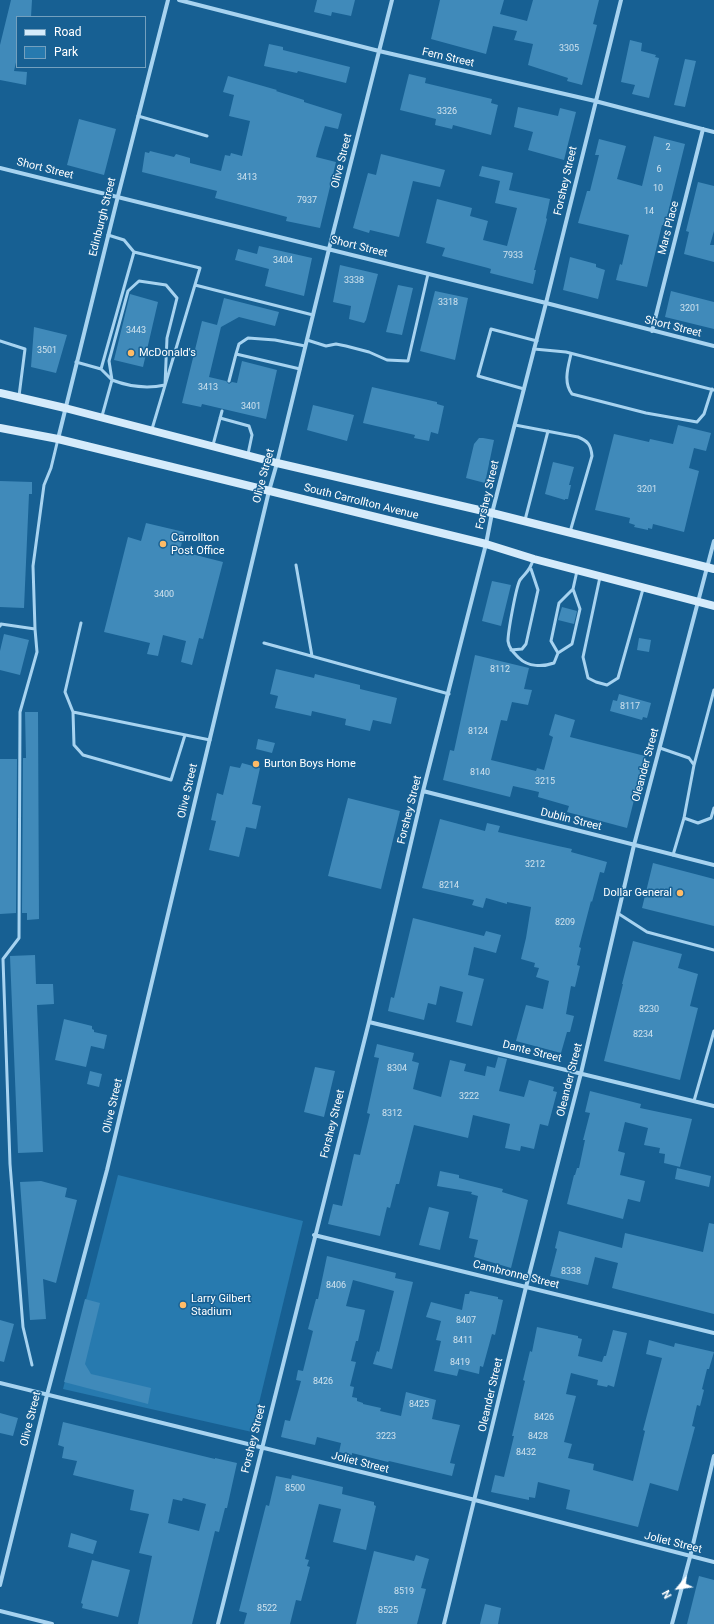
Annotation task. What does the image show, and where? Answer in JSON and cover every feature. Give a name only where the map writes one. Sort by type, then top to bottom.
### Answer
[{"type":"main road","name":"South Carrollton Avenue","points":[[0,393],[65,408],[248,456],[492,513],[711,568]]},
{"type":"main road","name":"South Carrollton Avenue","points":[[0,428],[58,439],[486,544],[534,559],[714,606]]},
{"type":"street","name":"Edinburgh Street","points":[[58,439],[76,362],[168,0]]},
{"type":"street","name":"Fern Street","points":[[179,0],[379,51],[595,101],[714,132]]},
{"type":"street","name":"Olive Street","points":[[0,1585],[47,1395],[108,1170],[269,491],[392,0]]},
{"type":"street","name":"Forshey Street","points":[[218,1624],[368,1022],[423,791],[449,694],[486,544],[492,513],[537,341],[621,0]]},
{"type":"street","name":"Mars Place","points":[[652,331],[703,129]]},
{"type":"street","name":"Short Street","points":[[0,168],[118,196],[714,346]]},
{"type":"street","name":"Oleander Street","points":[[444,1624],[526,1287],[581,1073],[634,845],[699,602],[711,568],[714,541]]},
{"type":"street","name":"Dublin Street","points":[[423,791],[714,865]]},
{"type":"street","name":"Dante Street","points":[[368,1022],[714,1106]]},
{"type":"street","name":"Cambronne Street","points":[[314,1235],[714,1333]]},
{"type":"street","name":"Joliet Street","points":[[0,1383],[475,1500],[714,1562]]},
{"type":"street","points":[[672,1624],[690,1557],[714,1456]]},
{"type":"street","points":[[0,1610],[52,1624]]},
{"type":"lane","points":[[138,116],[207,136]]},
{"type":"lane","points":[[108,235],[124,240],[134,252],[200,268],[152,431]]},
{"type":"lane","points":[[101,368],[134,252]]},
{"type":"lane","points":[[307,340],[326,346],[336,344],[346,346],[369,352],[387,360],[408,361],[428,274]]},
{"type":"lane","points":[[102,418],[112,380],[109,361],[128,291],[139,281],[166,286],[177,298],[167,338],[165,385]]},
{"type":"lane","points":[[195,285],[313,315]]},
{"type":"lane","points":[[524,389],[478,376],[491,329],[537,341]]},
{"type":"lane","points":[[229,381],[239,344],[248,338],[275,340],[305,346]]},
{"type":"lane","points":[[0,341],[25,349],[19,398]]},
{"type":"lane","points":[[534,349],[571,354],[713,390],[704,414],[697,422],[646,412],[572,394],[567,388],[567,374],[571,354]]},
{"type":"lane","points":[[236,354],[300,369]]},
{"type":"lane","points":[[76,362],[101,368],[112,380],[136,387],[150,388],[165,385]]},
{"type":"lane","points":[[213,446],[222,411]]},
{"type":"lane","points":[[220,418],[249,426],[252,435],[248,456]]},
{"type":"lane","points":[[515,425],[578,437],[587,441],[592,448],[592,456],[570,532]]},
{"type":"lane","points":[[525,521],[548,431]]},
{"type":"lane","points":[[32,1365],[23,1327],[10,1164],[3,959],[19,938],[20,712],[37,652],[34,629],[33,566],[44,485],[51,468],[58,439]]},
{"type":"lane","points":[[534,559],[531,569],[520,581],[508,641],[511,650],[524,662],[544,667],[554,663],[558,653],[572,644],[580,609],[573,589],[577,570]]},
{"type":"lane","points":[[296,565],[312,656]]},
{"type":"lane","points":[[511,650],[522,649],[526,644],[538,590],[531,569]]},
{"type":"lane","points":[[600,576],[583,657],[588,678],[607,685],[618,678],[644,587]]},
{"type":"lane","points":[[558,653],[551,640],[559,603],[573,589]]},
{"type":"lane","points":[[81,623],[65,692],[73,712],[74,745],[83,755],[171,780],[185,735]]},
{"type":"lane","points":[[0,626],[0,624],[34,629]]},
{"type":"lane","points":[[264,643],[449,694]]},
{"type":"lane","points":[[673,855],[684,818],[694,764],[714,690]]},
{"type":"lane","points":[[73,712],[210,740]]},
{"type":"lane","points":[[660,748],[689,758],[694,764]]},
{"type":"lane","points":[[684,818],[698,823],[711,818],[714,808]]},
{"type":"lane","points":[[619,914],[646,932],[714,950]]},
{"type":"lane","points":[[694,1102],[714,1031]]},
{"type":"green space","name":"Larry Gilbert Stadium","points":[[118,1175],[303,1221],[252,1432],[63,1389]]},
{"type":"building","points":[[11,0],[32,0],[31,16],[16,16],[16,62],[14,71],[27,72],[26,85],[0,80],[0,45]]},
{"type":"building","points":[[317,0],[355,0],[351,16],[332,12],[331,16],[314,12]]},
{"type":"building","points":[[440,0],[504,0],[500,14],[527,21],[533,0],[599,0],[593,24],[597,25],[582,85],[567,81],[568,78],[528,65],[533,44],[514,40],[517,31],[493,26],[486,54],[431,39]]},
{"type":"building","points":[[630,40],[642,43],[641,51],[656,55],[655,57],[659,58],[649,98],[632,94],[635,85],[621,82]]},
{"type":"building","points":[[269,44],[283,47],[283,50],[350,67],[346,83],[298,71],[297,73],[264,66]]},
{"type":"building","points":[[685,59],[696,61],[685,107],[674,105]]},
{"type":"building","points":[[409,74],[426,78],[425,83],[492,99],[491,103],[498,105],[491,135],[453,125],[452,129],[435,125],[436,119],[400,110]]},
{"type":"building","points":[[228,76],[277,90],[276,91],[304,100],[304,102],[342,114],[338,129],[325,126],[316,157],[336,162],[320,228],[286,221],[287,217],[215,198],[217,191],[142,172],[145,152],[149,153],[150,151],[174,157],[176,154],[190,158],[190,163],[221,171],[225,155],[230,156],[231,153],[242,156],[250,121],[229,116],[234,95],[223,92]]},
{"type":"building","points":[[518,107],[558,116],[560,108],[576,112],[564,160],[528,150],[533,132],[514,127]]},
{"type":"building","points":[[79,119],[116,129],[104,175],[67,165]]},
{"type":"building","points":[[654,136],[685,144],[665,225],[662,225],[647,287],[616,280],[620,264],[622,265],[629,235],[578,223],[587,191],[590,191],[599,155],[595,155],[599,139],[626,146],[617,179],[642,186]]},
{"type":"building","points":[[381,154],[445,170],[440,187],[413,181],[399,237],[370,230],[369,233],[353,228],[368,173],[376,175]]},
{"type":"building","points":[[482,166],[513,173],[509,190],[550,199],[547,219],[534,270],[536,270],[533,284],[490,273],[491,269],[442,256],[445,248],[426,243],[437,199],[472,208],[470,216],[488,221],[483,240],[507,246],[517,208],[495,203],[500,181],[479,176]]},
{"type":"building","points":[[698,182],[714,186],[714,231],[710,245],[714,245],[714,262],[684,254],[689,232],[686,231]]},
{"type":"building","points":[[259,246],[312,258],[304,296],[265,286],[269,269],[235,260],[238,249],[257,254]]},
{"type":"building","points":[[570,257],[596,264],[596,267],[605,270],[598,299],[563,290]]},
{"type":"building","points":[[340,265],[378,274],[364,323],[349,319],[351,306],[333,302]]},
{"type":"building","points":[[398,285],[413,288],[402,335],[386,332]]},
{"type":"building","points":[[435,291],[468,298],[455,360],[420,351]]},
{"type":"building","points":[[671,291],[714,302],[714,329],[665,317]]},
{"type":"building","points":[[130,294],[158,302],[143,367],[114,360]]},
{"type":"building","points":[[224,298],[279,312],[275,326],[239,317],[221,327],[209,377],[226,381],[229,384],[232,382],[237,383],[242,361],[277,370],[266,419],[202,404],[201,407],[182,403],[202,321],[217,325]]},
{"type":"building","points":[[34,327],[67,335],[56,373],[31,367]]},
{"type":"building","points":[[372,387],[437,402],[437,404],[444,406],[438,434],[431,432],[429,441],[414,438],[415,435],[363,423]]},
{"type":"building","points":[[313,405],[354,415],[347,441],[307,430]]},
{"type":"building","points":[[678,425],[711,433],[706,451],[694,448],[689,468],[699,471],[684,532],[653,524],[652,529],[648,528],[648,530],[634,527],[635,525],[629,523],[630,518],[595,510],[614,434],[649,442],[650,439],[673,444]]},
{"type":"building","points":[[479,438],[494,440],[485,483],[466,478],[474,444]]},
{"type":"building","points":[[553,462],[574,467],[569,485],[571,485],[568,499],[565,500],[545,494]]},
{"type":"building","points":[[0,481],[32,482],[32,494],[29,494],[24,608],[0,607]]},
{"type":"building","points":[[146,523],[184,532],[180,551],[223,562],[203,639],[199,638],[192,665],[181,662],[186,641],[163,635],[158,656],[147,654],[150,643],[104,632],[128,537],[141,541]]},
{"type":"building","points":[[492,581],[511,585],[501,626],[482,621]]},
{"type":"building","points":[[562,607],[577,611],[574,624],[558,620]]},
{"type":"building","points":[[4,634],[29,640],[20,675],[0,670],[0,651]]},
{"type":"building","points":[[639,638],[651,640],[649,652],[637,650]]},
{"type":"building","points":[[475,655],[529,668],[524,689],[532,690],[528,705],[512,702],[507,721],[501,720],[491,760],[536,771],[537,768],[544,770],[553,737],[549,735],[555,714],[575,720],[570,737],[645,756],[627,828],[567,812],[569,806],[538,797],[539,792],[513,786],[510,797],[443,780],[450,750],[454,751]]},
{"type":"building","points":[[276,669],[314,678],[315,674],[360,685],[360,689],[397,698],[391,724],[373,720],[370,731],[345,725],[346,719],[312,711],[311,716],[275,708],[278,696],[270,694]]},
{"type":"building","points":[[619,694],[651,703],[647,718],[643,717],[642,720],[610,711],[613,700],[617,701]]},
{"type":"building","points":[[25,712],[38,712],[39,919],[27,920],[27,913],[22,913],[23,758],[26,758]]},
{"type":"building","points":[[258,739],[275,743],[272,753],[256,749]]},
{"type":"building","points":[[0,759],[17,759],[16,913],[0,914]]},
{"type":"building","points":[[242,763],[260,768],[252,804],[261,806],[256,829],[246,827],[239,857],[209,850],[216,821],[211,820],[217,793],[223,795],[230,766],[240,768]]},
{"type":"building","points":[[348,798],[400,811],[381,889],[328,876]]},
{"type":"building","points":[[440,819],[485,831],[487,823],[500,826],[498,832],[572,849],[571,852],[607,862],[604,873],[600,872],[579,947],[581,948],[577,965],[580,966],[575,987],[571,986],[566,1014],[574,1016],[570,1032],[567,1032],[561,1053],[516,1041],[526,1005],[543,1009],[549,981],[536,977],[539,968],[534,967],[535,963],[521,959],[531,907],[507,902],[507,904],[486,898],[483,908],[472,905],[474,900],[422,888]]},
{"type":"building","name":"Dollar General","points":[[653,863],[714,879],[714,926],[642,908]]},
{"type":"building","points":[[413,918],[484,936],[486,931],[501,935],[496,953],[474,947],[468,975],[484,979],[472,1026],[456,1022],[463,992],[440,986],[436,1005],[428,1003],[424,1020],[388,1011],[391,997],[394,998]]},
{"type":"building","points":[[633,941],[682,954],[678,968],[698,974],[690,1006],[698,1008],[680,1080],[604,1061]]},
{"type":"building","points":[[35,955],[36,984],[53,984],[54,1004],[37,1005],[43,1152],[18,1153],[10,956]]},
{"type":"building","points":[[64,1019],[92,1026],[94,1032],[107,1035],[104,1049],[91,1046],[86,1067],[55,1060]]},
{"type":"building","points":[[377,1044],[414,1053],[412,1061],[419,1063],[413,1089],[441,1097],[450,1060],[466,1064],[464,1071],[485,1076],[487,1066],[495,1068],[498,1057],[507,1059],[499,1091],[524,1097],[529,1080],[554,1087],[553,1091],[557,1092],[548,1126],[540,1124],[534,1149],[521,1146],[520,1151],[505,1148],[510,1124],[473,1115],[468,1138],[414,1125],[399,1184],[396,1184],[390,1208],[387,1207],[380,1236],[328,1224],[333,1204],[342,1206],[354,1154],[360,1155],[370,1114],[367,1113],[379,1058],[374,1057]]},
{"type":"building","points":[[315,1067],[335,1071],[324,1117],[304,1112]]},
{"type":"building","points":[[90,1071],[102,1074],[99,1087],[87,1084]]},
{"type":"building","points":[[590,1091],[641,1104],[640,1108],[692,1119],[680,1167],[664,1163],[665,1154],[659,1153],[660,1148],[644,1145],[648,1128],[625,1122],[618,1151],[625,1153],[620,1175],[645,1181],[640,1202],[628,1199],[623,1219],[567,1204],[574,1175],[577,1168],[579,1168],[585,1140],[583,1140],[590,1113],[585,1112]]},
{"type":"building","points":[[677,1168],[711,1176],[709,1187],[675,1179]]},
{"type":"building","points":[[440,1171],[459,1175],[459,1178],[503,1189],[502,1192],[528,1200],[511,1268],[474,1257],[478,1240],[469,1238],[478,1196],[471,1194],[472,1192],[437,1186]]},
{"type":"building","points":[[41,1181],[67,1188],[65,1197],[77,1200],[56,1283],[43,1279],[46,1319],[30,1320],[20,1182]]},
{"type":"building","points":[[429,1207],[449,1212],[440,1250],[419,1245]]},
{"type":"building","points":[[709,1223],[714,1224],[714,1314],[612,1288],[618,1263],[595,1257],[588,1285],[550,1276],[557,1249],[555,1248],[559,1231],[622,1248],[625,1233],[703,1252]]},
{"type":"building","points":[[327,1256],[396,1273],[395,1278],[413,1282],[392,1369],[373,1364],[377,1351],[379,1352],[394,1291],[353,1280],[346,1306],[365,1310],[358,1341],[356,1341],[351,1361],[356,1362],[350,1386],[354,1387],[352,1397],[357,1398],[357,1401],[363,1404],[381,1408],[380,1411],[401,1416],[406,1392],[436,1400],[432,1419],[460,1425],[450,1463],[455,1464],[452,1476],[352,1453],[352,1455],[339,1452],[341,1443],[317,1437],[315,1445],[281,1437],[285,1420],[290,1421],[301,1381],[296,1380],[298,1370],[303,1371],[313,1331],[308,1329],[316,1299],[318,1299]]},
{"type":"building","points":[[470,1291],[498,1297],[498,1299],[503,1300],[495,1335],[492,1334],[483,1367],[480,1366],[479,1374],[459,1369],[457,1376],[434,1371],[441,1341],[436,1340],[441,1321],[426,1317],[431,1302],[462,1310],[465,1294],[469,1294]]},
{"type":"building","points":[[85,1299],[100,1303],[85,1364],[91,1374],[151,1388],[148,1404],[64,1382]]},
{"type":"building","points":[[0,1320],[14,1324],[4,1362],[0,1361]]},
{"type":"building","points":[[537,1327],[578,1336],[578,1338],[582,1339],[578,1356],[602,1362],[604,1356],[606,1356],[613,1330],[627,1333],[614,1387],[608,1385],[607,1387],[597,1385],[598,1380],[571,1373],[566,1394],[576,1396],[564,1442],[572,1444],[568,1458],[594,1464],[593,1470],[633,1481],[645,1431],[643,1430],[662,1358],[646,1354],[649,1340],[674,1347],[675,1343],[714,1352],[709,1369],[707,1369],[700,1406],[697,1405],[692,1426],[695,1427],[678,1491],[650,1483],[638,1527],[566,1509],[570,1490],[538,1482],[535,1498],[529,1497],[529,1500],[491,1492],[495,1475],[504,1477],[525,1381],[523,1380],[530,1351],[532,1352]]},
{"type":"building","points":[[0,1413],[18,1418],[13,1436],[0,1433]]},
{"type":"building","points":[[63,1422],[237,1463],[227,1508],[225,1508],[219,1532],[215,1531],[192,1624],[138,1624],[152,1556],[139,1553],[149,1514],[130,1510],[134,1490],[73,1475],[77,1461],[62,1458],[64,1447],[58,1445]],"holes":[[[183,1498],[206,1504],[199,1531],[168,1523],[173,1499],[182,1501]]]},
{"type":"building","points":[[292,1475],[343,1487],[342,1494],[374,1502],[374,1505],[376,1506],[366,1550],[333,1542],[341,1509],[319,1504],[305,1559],[309,1560],[307,1566],[310,1567],[301,1601],[296,1600],[290,1624],[244,1624],[247,1613],[239,1611],[266,1505],[269,1506],[276,1476],[291,1479]]},
{"type":"building","points":[[71,1533],[97,1541],[93,1554],[68,1547]]},
{"type":"building","points":[[374,1551],[414,1561],[416,1555],[429,1559],[421,1588],[426,1589],[417,1624],[356,1624]]},
{"type":"building","points":[[92,1560],[130,1570],[118,1617],[82,1608],[83,1604],[81,1603]]},
{"type":"building","points":[[699,1576],[714,1580],[714,1624],[687,1624]]},
{"type":"building","points":[[485,1604],[501,1608],[498,1624],[480,1624]]},
{"type":"place","name":"McDonald's","points":[[131,353]]},
{"type":"place","name":"Carrollton Post Office","points":[[163,544]]},
{"type":"place","name":"Burton Boys Home","points":[[256,764]]},
{"type":"place","name":"Dollar General","points":[[680,893]]},
{"type":"place","name":"Larry Gilbert Stadium","points":[[183,1305]]}]
